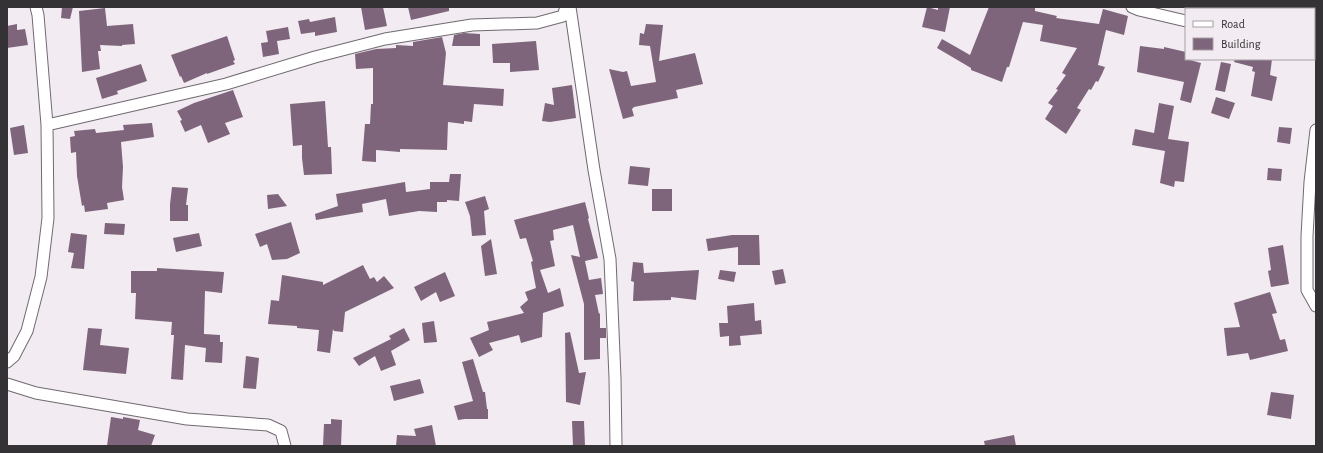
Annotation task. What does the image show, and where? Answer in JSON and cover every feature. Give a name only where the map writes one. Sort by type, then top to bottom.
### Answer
[{"type":"street","points":[[7,362],[14,356],[27,331],[41,277],[48,218],[47,125],[38,15],[36,7]]},
{"type":"street","points":[[47,125],[226,84],[315,57],[386,39],[472,25],[537,23],[562,16],[566,7]]},
{"type":"street","points":[[570,7],[594,170],[610,259],[616,446]]},
{"type":"street","points":[[1132,7],[1185,21]]},
{"type":"street","points":[[1316,130],[1310,182],[1307,236],[1307,290],[1316,306]]},
{"type":"street","points":[[7,384],[36,392],[187,419],[268,425],[281,431],[285,446]]},
{"type":"building","points":[[62,7],[73,7],[70,19],[61,18]]},
{"type":"building","points":[[361,7],[383,7],[387,26],[365,30]]},
{"type":"building","points":[[408,7],[449,7],[449,11],[411,20]]},
{"type":"building","points":[[927,7],[938,10],[938,7],[950,7],[945,32],[922,27]]},
{"type":"building","points":[[989,7],[1035,7],[1035,11],[1057,16],[1056,18],[1099,24],[1103,9],[1128,16],[1124,35],[1106,30],[1098,65],[1105,67],[1098,82],[1096,81],[1091,90],[1089,89],[1077,108],[1081,110],[1066,134],[1045,119],[1053,106],[1048,103],[1058,90],[1056,89],[1066,75],[1062,73],[1077,48],[1040,41],[1043,25],[1023,22],[1009,67],[1007,67],[1002,82],[971,70],[971,68],[937,48],[942,39],[970,55]]},
{"type":"building","points":[[105,8],[107,26],[133,24],[135,44],[122,46],[100,45],[101,51],[98,51],[100,69],[82,72],[79,11]]},
{"type":"building","points":[[335,17],[337,32],[315,36],[315,32],[301,34],[298,21],[309,19],[310,22]]},
{"type":"building","points":[[17,24],[17,30],[25,29],[28,45],[7,48],[7,26]]},
{"type":"building","points":[[646,24],[663,25],[659,61],[695,53],[703,84],[676,90],[678,98],[634,107],[632,109],[634,116],[623,119],[609,69],[623,72],[627,71],[631,86],[656,82],[650,46],[639,45],[640,33],[644,34]]},
{"type":"building","points":[[288,27],[290,39],[277,41],[279,54],[263,57],[261,43],[268,42],[266,31]]},
{"type":"building","points":[[464,33],[480,34],[480,46],[452,46],[454,35]]},
{"type":"building","points":[[227,36],[235,64],[207,73],[184,83],[171,55]]},
{"type":"building","points":[[442,37],[446,53],[443,85],[504,89],[503,106],[474,104],[472,122],[464,121],[464,124],[448,122],[447,150],[400,149],[400,152],[376,150],[376,162],[362,161],[365,124],[370,124],[371,104],[373,104],[373,68],[356,69],[355,54],[376,49],[396,48],[396,45],[413,46],[413,42]]},
{"type":"building","points":[[536,41],[539,70],[510,72],[510,63],[493,63],[492,44]]},
{"type":"building","points":[[1140,46],[1164,49],[1164,47],[1185,52],[1185,60],[1201,63],[1191,103],[1180,100],[1184,82],[1137,72]]},
{"type":"building","points":[[1235,60],[1272,60],[1270,75],[1277,77],[1272,101],[1251,96],[1255,72],[1252,71],[1253,67],[1234,62]]},
{"type":"building","points":[[1221,62],[1231,64],[1225,92],[1215,90]]},
{"type":"building","points":[[141,64],[147,81],[117,91],[118,94],[102,99],[96,78]]},
{"type":"building","points":[[572,85],[576,118],[550,122],[542,121],[545,103],[554,105],[552,88]]},
{"type":"building","points":[[233,90],[243,117],[225,123],[230,134],[208,143],[201,125],[185,132],[180,121],[182,120],[177,111],[194,103]]},
{"type":"building","points":[[1216,97],[1235,103],[1229,119],[1211,113]]},
{"type":"building","points":[[325,101],[328,147],[331,147],[332,174],[304,175],[302,145],[293,146],[290,104]]},
{"type":"building","points":[[1159,103],[1174,106],[1168,139],[1189,142],[1184,182],[1175,181],[1174,187],[1160,183],[1165,151],[1132,145],[1135,129],[1154,133]]},
{"type":"building","points":[[152,123],[154,137],[121,142],[123,167],[122,187],[124,200],[107,203],[108,209],[85,212],[84,205],[82,206],[77,176],[76,152],[71,153],[70,137],[75,136],[74,131],[95,129],[96,133],[124,130],[123,125]]},
{"type":"building","points":[[24,125],[28,153],[14,155],[10,128]]},
{"type":"building","points":[[1279,127],[1292,128],[1290,144],[1277,142]]},
{"type":"building","points":[[630,166],[650,168],[648,186],[628,184]]},
{"type":"building","points":[[1268,168],[1282,169],[1281,181],[1267,180]]},
{"type":"building","points":[[450,174],[461,174],[459,201],[447,200],[447,202],[437,202],[437,212],[419,211],[389,216],[386,199],[362,204],[363,212],[316,220],[315,214],[338,206],[336,194],[405,182],[406,192],[430,189],[430,182],[449,182]]},
{"type":"building","points":[[172,187],[188,188],[186,205],[188,205],[188,221],[170,221]]},
{"type":"building","points":[[652,189],[672,189],[672,211],[652,211]]},
{"type":"building","points":[[278,194],[287,206],[268,209],[267,195]]},
{"type":"building","points":[[485,196],[489,209],[484,211],[486,235],[472,236],[470,216],[465,202]]},
{"type":"building","points":[[585,202],[598,258],[585,261],[589,280],[601,278],[603,294],[595,295],[599,314],[600,313],[600,328],[606,328],[606,338],[600,338],[600,359],[584,360],[584,304],[571,255],[580,257],[573,225],[553,230],[554,240],[550,241],[555,266],[540,270],[548,293],[560,288],[564,306],[543,313],[542,337],[521,343],[519,335],[489,343],[493,350],[479,357],[470,338],[489,330],[487,322],[524,313],[520,307],[528,300],[525,292],[536,288],[531,262],[533,261],[526,238],[520,239],[514,220]]},
{"type":"building","points":[[291,222],[300,253],[287,259],[272,260],[267,244],[260,247],[255,234]]},
{"type":"building","points":[[105,223],[125,224],[124,235],[104,234]]},
{"type":"building","points":[[71,233],[87,235],[84,269],[71,268],[74,253],[68,252]]},
{"type":"building","points":[[199,233],[202,246],[176,252],[173,238]]},
{"type":"building","points":[[732,235],[759,235],[760,265],[738,265],[738,247],[708,251],[706,239]]},
{"type":"building","points":[[491,239],[497,274],[485,276],[481,246]]},
{"type":"building","points":[[1283,245],[1289,284],[1271,287],[1268,271],[1271,270],[1268,248]]},
{"type":"building","points":[[633,262],[643,263],[644,273],[699,270],[696,300],[671,297],[671,300],[633,301],[634,282],[631,281]]},
{"type":"building","points":[[363,265],[370,279],[374,277],[377,282],[384,276],[394,288],[345,312],[343,332],[334,331],[333,329],[330,353],[317,351],[319,330],[297,328],[297,326],[268,324],[271,300],[279,301],[282,275],[323,282],[323,285]]},
{"type":"building","points":[[157,268],[224,272],[222,293],[205,291],[204,330],[204,334],[220,335],[220,342],[223,342],[222,363],[205,362],[206,348],[185,345],[183,380],[171,379],[174,335],[171,335],[172,322],[135,319],[136,293],[131,293],[131,271],[157,271]]},
{"type":"building","points":[[783,269],[786,283],[775,285],[772,271]]},
{"type":"building","points":[[720,270],[736,272],[734,282],[718,279]]},
{"type":"building","points":[[445,272],[455,296],[440,302],[436,292],[421,301],[414,287]]},
{"type":"building","points":[[1270,292],[1277,313],[1272,314],[1280,340],[1285,339],[1288,351],[1250,360],[1248,353],[1227,356],[1224,328],[1240,327],[1234,303]]},
{"type":"building","points":[[754,303],[755,321],[761,320],[762,334],[740,336],[741,345],[729,346],[729,336],[720,337],[719,323],[728,323],[727,306]]},
{"type":"building","points":[[434,321],[437,342],[424,343],[422,323]]},
{"type":"building","points":[[88,328],[102,329],[100,345],[129,348],[126,374],[83,370]]},
{"type":"building","points":[[404,328],[410,340],[391,351],[396,365],[381,371],[375,356],[359,366],[353,358],[391,339],[389,336]]},
{"type":"building","points":[[570,332],[579,373],[586,372],[580,405],[566,402],[565,333]]},
{"type":"building","points":[[246,356],[259,358],[256,389],[243,388]]},
{"type":"building","points":[[473,359],[483,392],[485,392],[488,419],[458,420],[454,406],[473,401],[462,362]]},
{"type":"building","points":[[420,379],[424,393],[394,401],[390,386]]},
{"type":"building","points":[[1271,392],[1294,395],[1291,419],[1267,415]]},
{"type":"building","points":[[111,417],[123,419],[123,417],[140,420],[138,430],[155,435],[151,446],[107,446]]},
{"type":"building","points":[[331,419],[342,420],[341,446],[323,446],[324,424],[331,424]]},
{"type":"building","points":[[572,421],[584,421],[585,446],[573,446]]},
{"type":"building","points":[[432,425],[436,446],[396,446],[397,435],[416,436],[414,429]]},
{"type":"building","points":[[1014,435],[1016,446],[985,446],[984,441]]}]
